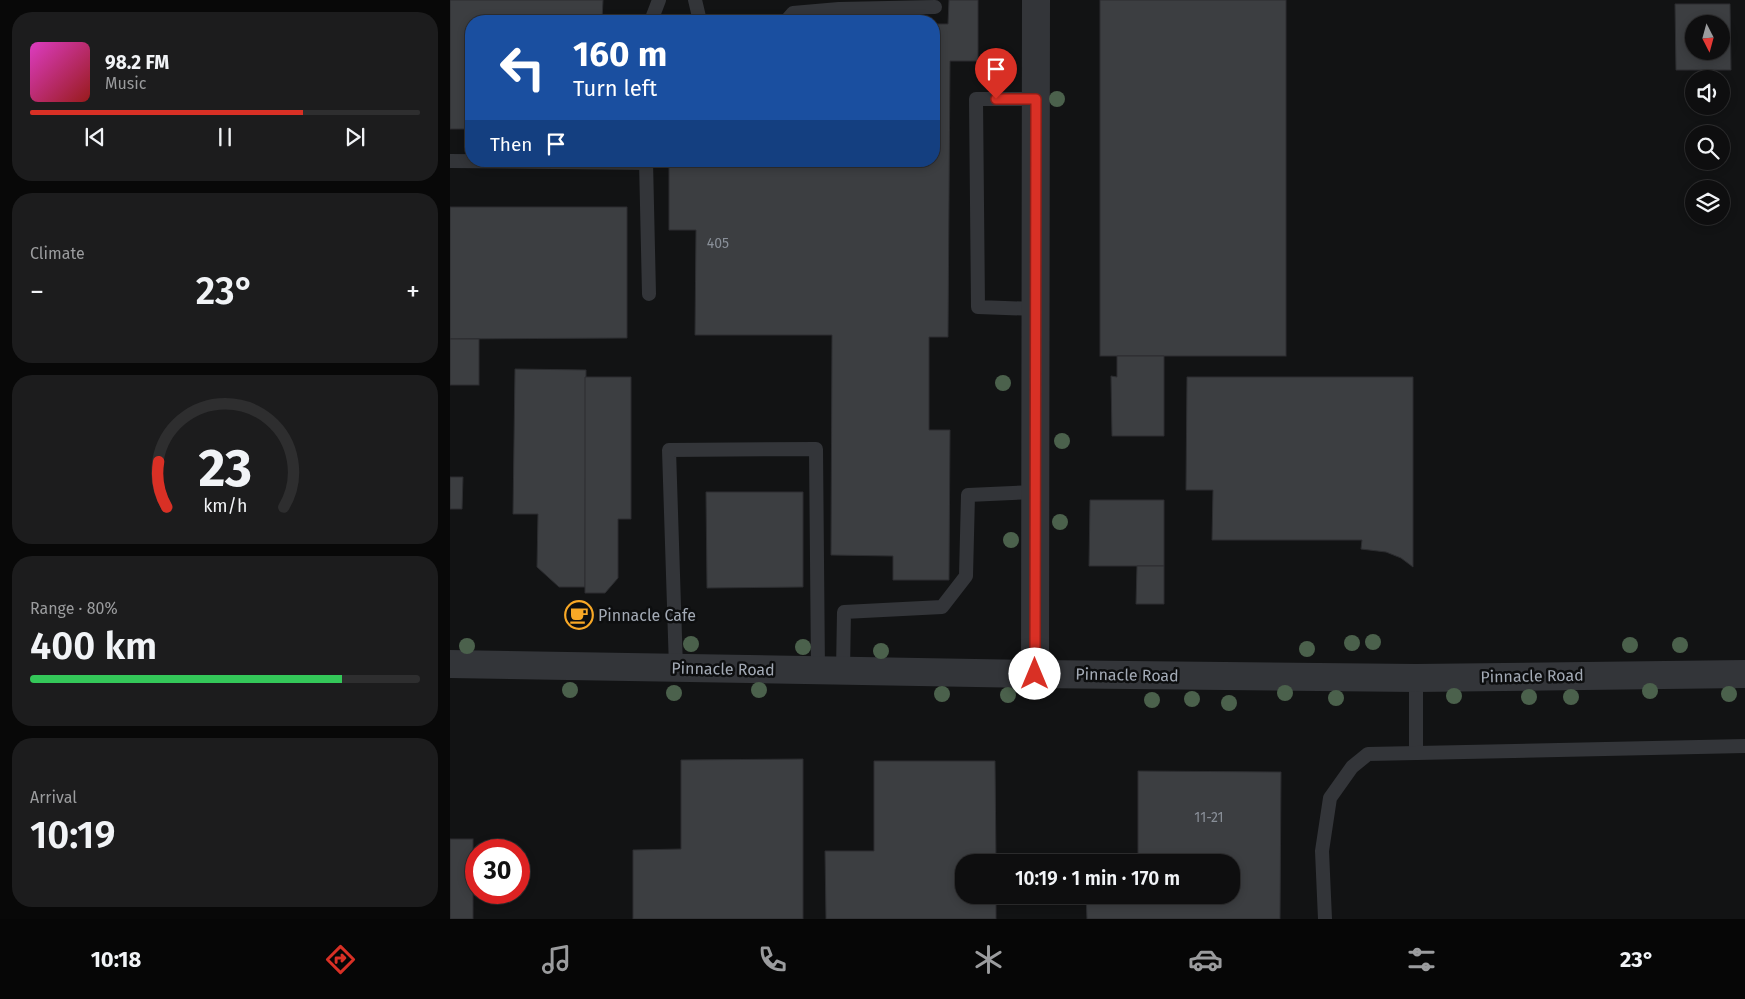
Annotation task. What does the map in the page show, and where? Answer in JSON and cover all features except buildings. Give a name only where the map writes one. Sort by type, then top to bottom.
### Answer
[{"type":"street","points":[[1035,674],[1036,0]]},
{"type":"street","name":"Pinnacle Road","points":[[450,664],[1035,674],[1416,678],[1745,674]]},
{"type":"lane","points":[[654,15],[660,0]]},
{"type":"lane","points":[[695,0],[699,15]]},
{"type":"lane","points":[[791,15],[793,13],[840,5],[935,7]]},
{"type":"lane","points":[[1036,99],[976,100],[978,307],[1036,309]]},
{"type":"lane","points":[[450,161],[465,161]]},
{"type":"lane","points":[[646,167],[648,294]]},
{"type":"lane","points":[[676,668],[669,450],[816,449],[831,670]]},
{"type":"lane","points":[[831,670],[844,612],[942,606],[966,576],[968,495],[1035,492]]},
{"type":"lane","points":[[1416,678],[1416,753]]},
{"type":"lane","points":[[1325,919],[1322,851],[1330,798],[1352,767],[1368,754],[1745,746]]},
{"type":"place","name":"Pinnacle Cafe","points":[[579,615]]},
{"type":"route","points":[[996,99],[1036,99],[1035,674]]}]
